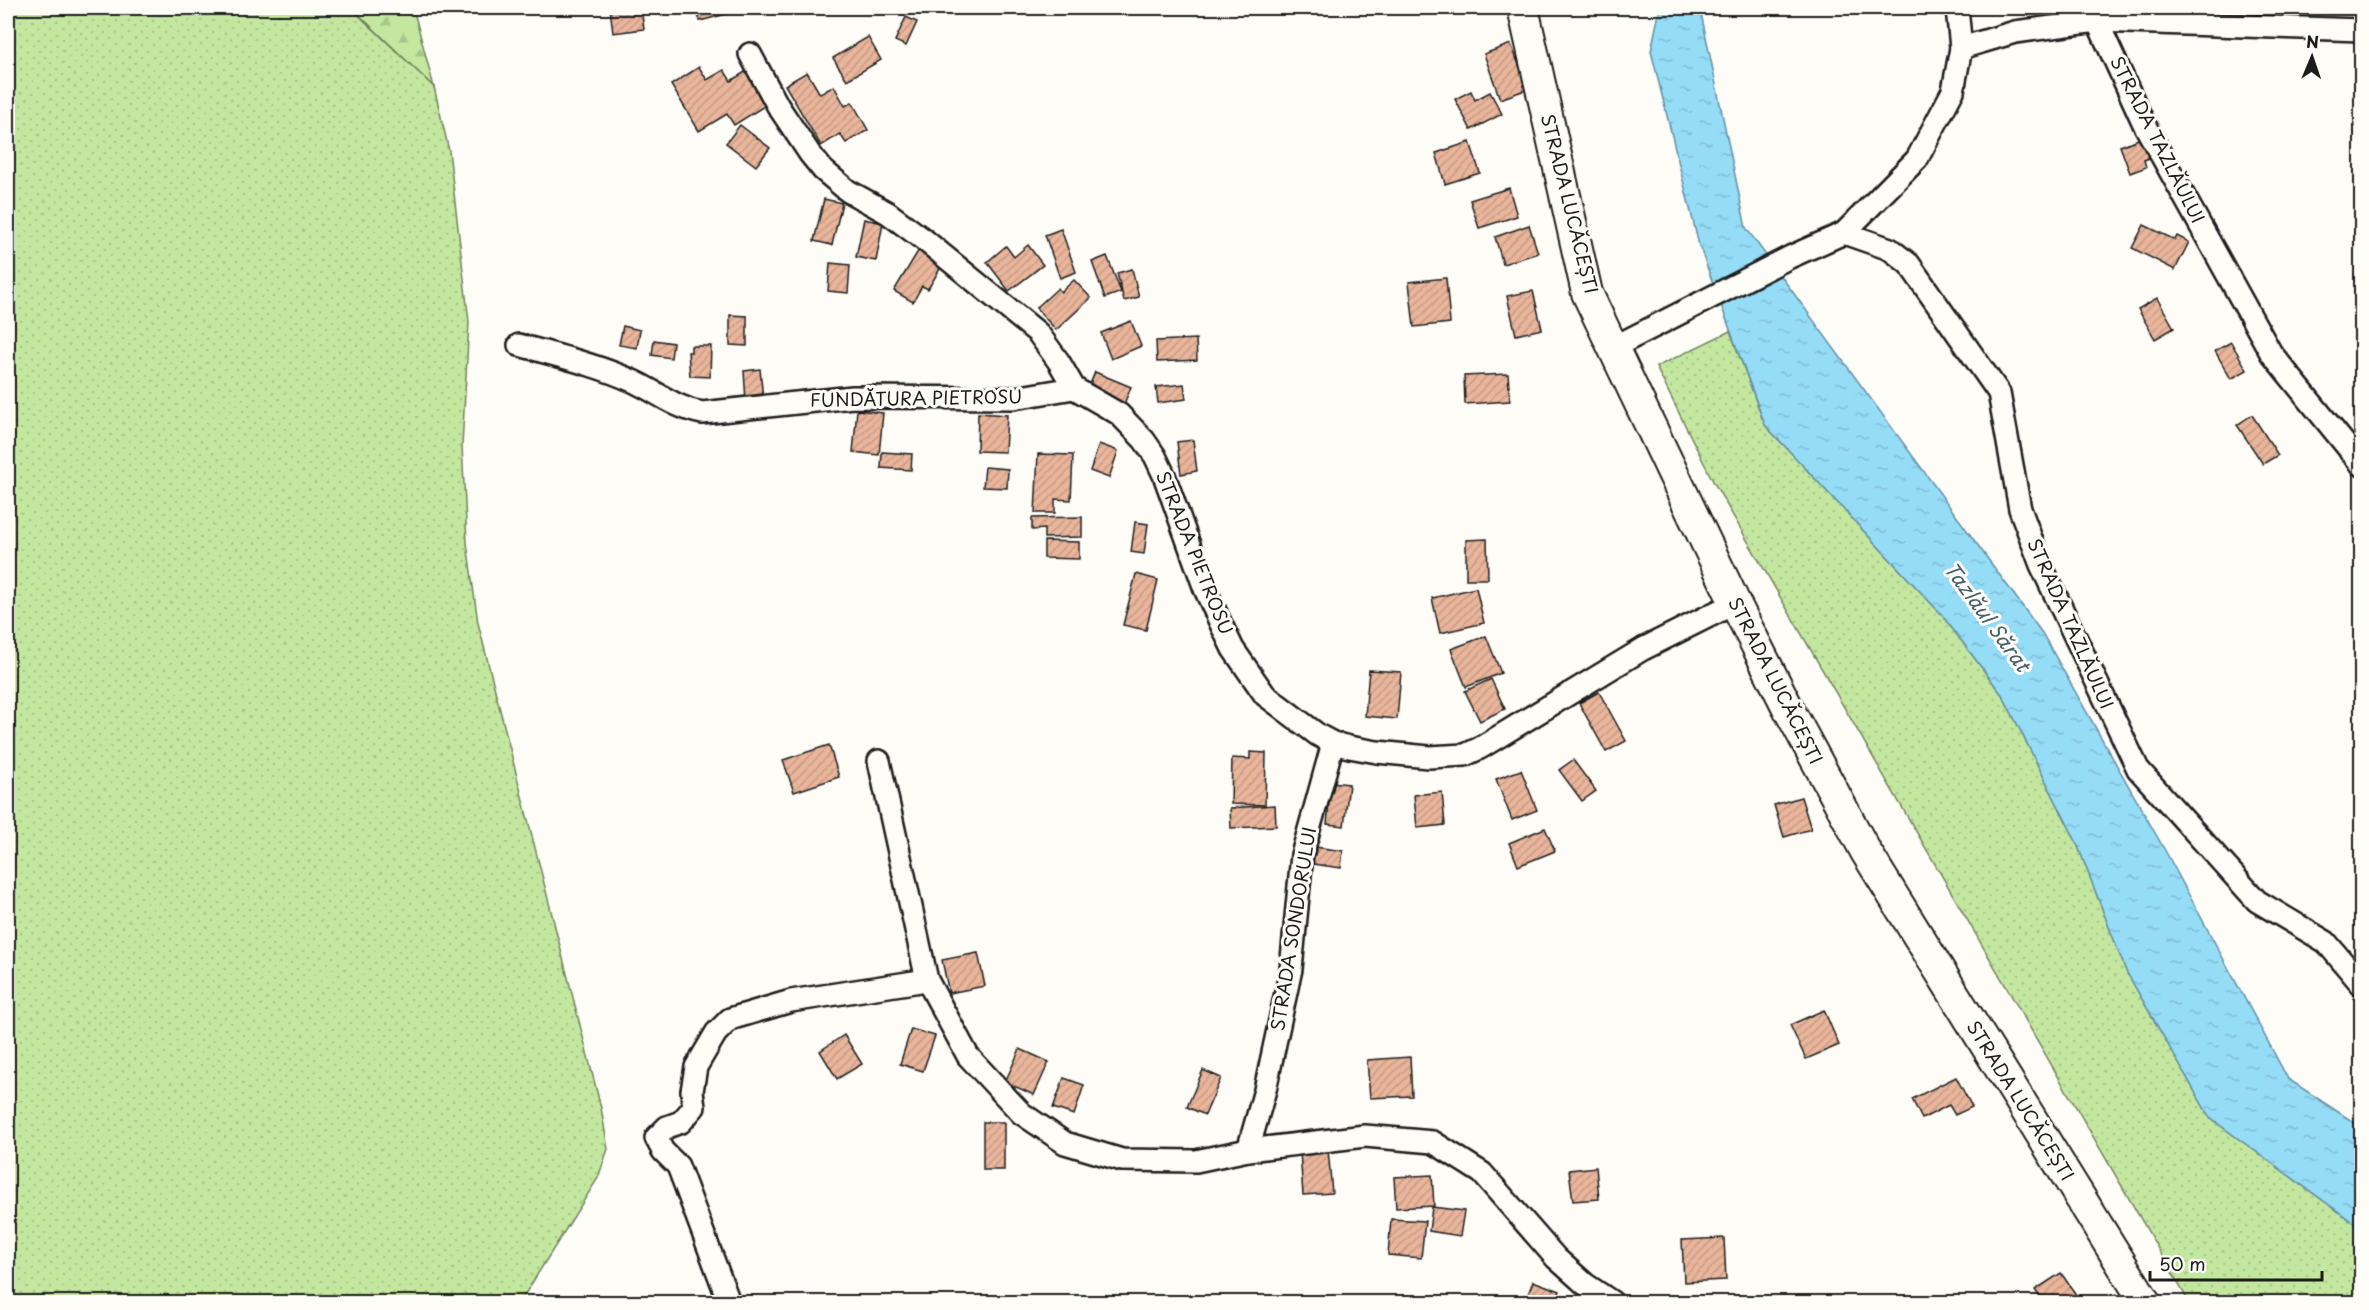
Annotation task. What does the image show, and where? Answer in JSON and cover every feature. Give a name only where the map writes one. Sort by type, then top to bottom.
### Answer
[{"type":"main road","name":"STRADA LUCĂCEȘTI","points":[[1523,8],[1587,292],[1735,603],[1788,708],[1866,852],[2145,1302]]},
{"type":"street","points":[[1614,347],[1790,257],[1844,233],[1917,159],[1953,91],[1961,48],[1957,8]]},
{"type":"street","points":[[1961,48],[2015,32],[2097,21],[2361,30]]},
{"type":"street","name":"STRADA TAZLĂULUI","points":[[2097,21],[2144,124],[2271,353],[2361,465]]},
{"type":"street","name":"STRADA PIETROSU","points":[[750,54],[778,106],[823,170],[848,190],[888,213],[921,237],[1038,333],[1074,388],[1119,414],[1132,427],[1155,456],[1205,589],[1233,649],[1265,695],[1333,743],[1406,756],[1465,754],[1480,748],[1643,649],[1735,603]]},
{"type":"street","name":"STRADA TAZLĂULUI","points":[[1844,233],[1890,249],[1909,264],[1999,393],[2020,509],[2041,565],[2138,769],[2257,901],[2326,942],[2361,985]]},
{"type":"street","name":"FUNDĂTURA PIETROSU","points":[[519,345],[636,382],[681,407],[702,413],[779,403],[853,398],[1014,398],[1074,388]]},
{"type":"street","name":"STRADA SONDORULUI","points":[[1248,1150],[1265,1090],[1291,969],[1302,855],[1333,743]]},
{"type":"street","points":[[879,761],[927,980],[968,1056],[1021,1113],[1065,1143],[1122,1160],[1196,1161],[1248,1150],[1365,1136],[1433,1142],[1482,1173],[1556,1258],[1585,1284],[1612,1302]]},
{"type":"street","points":[[729,1302],[678,1166],[663,1151],[656,1138],[667,1127],[681,1122],[694,1107],[692,1091],[696,1067],[716,1032],[730,1019],[791,1001],[927,980]]},
{"type":"green space","points":[[8,8],[351,8],[434,87],[449,151],[469,322],[462,446],[467,543],[478,623],[601,1108],[608,1149],[598,1178],[520,1302],[8,1302]]},
{"type":"green space","points":[[352,8],[413,8],[434,87]]},
{"type":"green space","points":[[1730,331],[1765,425],[1942,615],[2003,696],[2076,841],[2126,971],[2210,1118],[2361,1228],[2361,1302],[2189,1302],[1714,483],[1656,367]]},
{"type":"water","name":"Tazlăul Sărat","points":[[1660,8],[1703,8],[1701,13],[1746,228],[2042,633],[2167,854],[2288,1079],[2361,1127],[2361,1228],[2210,1118],[2126,971],[2076,841],[2003,696],[1942,615],[1765,425],[1699,245],[1651,51]]},
{"type":"building","points":[[610,8],[641,8],[644,29],[613,33]]},
{"type":"building","points":[[696,8],[740,8],[741,10],[700,21]]},
{"type":"building","points":[[906,17],[917,22],[906,46],[895,41]]},
{"type":"building","points":[[868,37],[881,60],[847,80],[833,58]]},
{"type":"building","points":[[1511,44],[1528,89],[1500,99],[1484,54]]},
{"type":"building","points":[[699,67],[707,80],[724,70],[731,81],[748,70],[769,103],[734,125],[727,114],[699,131],[671,85]]},
{"type":"building","points":[[807,72],[820,94],[834,86],[845,106],[852,102],[868,130],[846,143],[840,134],[821,146],[785,85]]},
{"type":"building","points":[[1471,91],[1475,100],[1490,92],[1502,114],[1471,130],[1455,99]]},
{"type":"building","points":[[740,125],[770,148],[756,166],[726,143]]},
{"type":"building","points":[[2144,137],[2152,157],[2144,160],[2146,167],[2130,173],[2120,146]]},
{"type":"building","points":[[1470,142],[1480,173],[1445,184],[1436,153]]},
{"type":"building","points":[[1509,188],[1517,216],[1479,228],[1470,200]]},
{"type":"building","points":[[824,199],[842,203],[832,245],[814,241]]},
{"type":"building","points":[[864,219],[883,223],[876,261],[856,257]]},
{"type":"building","points":[[1529,225],[1538,253],[1503,264],[1495,237]]},
{"type":"building","points":[[2144,225],[2175,240],[2177,236],[2189,242],[2175,270],[2132,248]]},
{"type":"building","points":[[1061,229],[1076,272],[1060,278],[1045,235]]},
{"type":"building","points":[[1028,245],[1043,265],[1009,291],[987,262],[1006,246],[1014,257]]},
{"type":"building","points":[[920,248],[944,262],[928,289],[922,286],[913,302],[894,291]]},
{"type":"building","points":[[1107,256],[1121,292],[1105,298],[1092,262]]},
{"type":"building","points":[[830,263],[850,265],[848,293],[828,291]]},
{"type":"building","points":[[1132,269],[1139,297],[1124,301],[1117,273]]},
{"type":"building","points":[[1446,278],[1450,323],[1414,327],[1409,282]]},
{"type":"building","points":[[1074,280],[1091,298],[1056,330],[1036,308],[1058,288],[1061,292]]},
{"type":"building","points":[[1533,291],[1542,329],[1516,335],[1507,296]]},
{"type":"building","points":[[2157,298],[2174,328],[2155,339],[2138,309]]},
{"type":"building","points":[[730,315],[747,316],[747,346],[730,345]]},
{"type":"building","points":[[1131,321],[1141,346],[1111,359],[1101,333]]},
{"type":"building","points":[[623,326],[640,330],[637,348],[619,345]]},
{"type":"building","points":[[1196,339],[1197,360],[1157,362],[1156,341]]},
{"type":"building","points":[[654,340],[673,343],[671,358],[652,355]]},
{"type":"building","points":[[2231,342],[2247,370],[2231,379],[2215,351]]},
{"type":"building","points":[[691,346],[711,346],[710,377],[690,376],[688,352],[691,352]]},
{"type":"building","points":[[760,369],[763,399],[746,401],[744,371]]},
{"type":"building","points":[[1095,372],[1131,387],[1124,404],[1088,389]]},
{"type":"building","points":[[1508,374],[1510,401],[1465,404],[1464,376]]},
{"type":"building","points":[[1184,384],[1186,399],[1158,403],[1156,387]]},
{"type":"building","points":[[857,410],[883,413],[879,455],[853,452]]},
{"type":"building","points":[[978,413],[1007,415],[1005,452],[977,451]]},
{"type":"building","points":[[2252,415],[2278,455],[2263,464],[2237,425]]},
{"type":"building","points":[[1193,440],[1197,471],[1181,474],[1177,442]]},
{"type":"building","points":[[1099,444],[1118,451],[1109,478],[1090,471]]},
{"type":"building","points":[[882,452],[912,454],[911,470],[881,468]]},
{"type":"building","points":[[1038,454],[1073,455],[1071,500],[1055,499],[1055,513],[1035,513]]},
{"type":"building","points":[[985,467],[1008,469],[1007,488],[983,487]]},
{"type":"building","points":[[1082,517],[1082,537],[1044,538],[1044,529],[1032,530],[1032,518]]},
{"type":"building","points":[[1135,522],[1148,524],[1144,554],[1131,552]]},
{"type":"building","points":[[1487,539],[1488,579],[1466,579],[1466,540]]},
{"type":"building","points":[[1044,541],[1079,542],[1079,559],[1044,558]]},
{"type":"building","points":[[1136,574],[1158,580],[1146,630],[1123,625]]},
{"type":"building","points":[[1476,588],[1484,623],[1440,633],[1432,598]]},
{"type":"building","points":[[1486,636],[1501,673],[1466,687],[1451,649]]},
{"type":"building","points":[[1369,670],[1401,672],[1397,719],[1365,716]]},
{"type":"building","points":[[1491,679],[1505,709],[1480,721],[1465,691]]},
{"type":"building","points":[[1599,692],[1626,741],[1606,752],[1579,703]]},
{"type":"building","points":[[829,745],[839,777],[794,792],[783,760]]},
{"type":"building","points":[[1250,752],[1266,753],[1265,805],[1231,804],[1232,758],[1250,759]]},
{"type":"building","points":[[1573,760],[1596,791],[1582,801],[1559,770]]},
{"type":"building","points":[[1521,770],[1537,810],[1512,820],[1496,779]]},
{"type":"building","points":[[1331,782],[1349,784],[1344,826],[1327,824]]},
{"type":"building","points":[[1442,792],[1445,825],[1417,828],[1414,795]]},
{"type":"building","points":[[1801,797],[1811,829],[1784,837],[1774,805]]},
{"type":"building","points":[[1275,805],[1276,826],[1231,828],[1230,808]]},
{"type":"building","points":[[1545,828],[1555,851],[1518,866],[1509,843]]},
{"type":"building","points":[[1308,846],[1343,851],[1341,868],[1306,863]]},
{"type":"building","points":[[978,953],[985,986],[949,993],[942,960]]},
{"type":"building","points":[[1824,1010],[1839,1045],[1806,1059],[1790,1025]]},
{"type":"building","points":[[911,1029],[935,1036],[923,1071],[900,1064]]},
{"type":"building","points":[[844,1035],[862,1064],[837,1079],[820,1051]]},
{"type":"building","points":[[1020,1049],[1049,1062],[1034,1095],[1005,1082]]},
{"type":"building","points":[[1410,1057],[1412,1096],[1370,1098],[1367,1060]]},
{"type":"building","points":[[1203,1070],[1221,1078],[1205,1115],[1187,1107]]},
{"type":"building","points":[[1956,1077],[1972,1107],[1955,1115],[1949,1105],[1922,1119],[1912,1099]]},
{"type":"building","points":[[1064,1078],[1084,1085],[1074,1115],[1053,1108]]},
{"type":"building","points":[[983,1122],[1004,1122],[1004,1170],[983,1170]]},
{"type":"building","points":[[1328,1149],[1332,1193],[1303,1195],[1300,1151]]},
{"type":"building","points":[[1596,1167],[1599,1199],[1573,1201],[1569,1170]]},
{"type":"building","points":[[1432,1175],[1434,1206],[1396,1208],[1394,1177]]},
{"type":"building","points":[[1432,1207],[1464,1211],[1460,1236],[1429,1231]]},
{"type":"building","points":[[1391,1219],[1425,1221],[1421,1258],[1388,1255]]},
{"type":"building","points":[[1724,1238],[1726,1280],[1684,1282],[1682,1240]]},
{"type":"building","points":[[2061,1273],[2081,1302],[2043,1302],[2035,1290]]},
{"type":"building","points":[[1533,1281],[1560,1291],[1555,1302],[1525,1302]]}]
